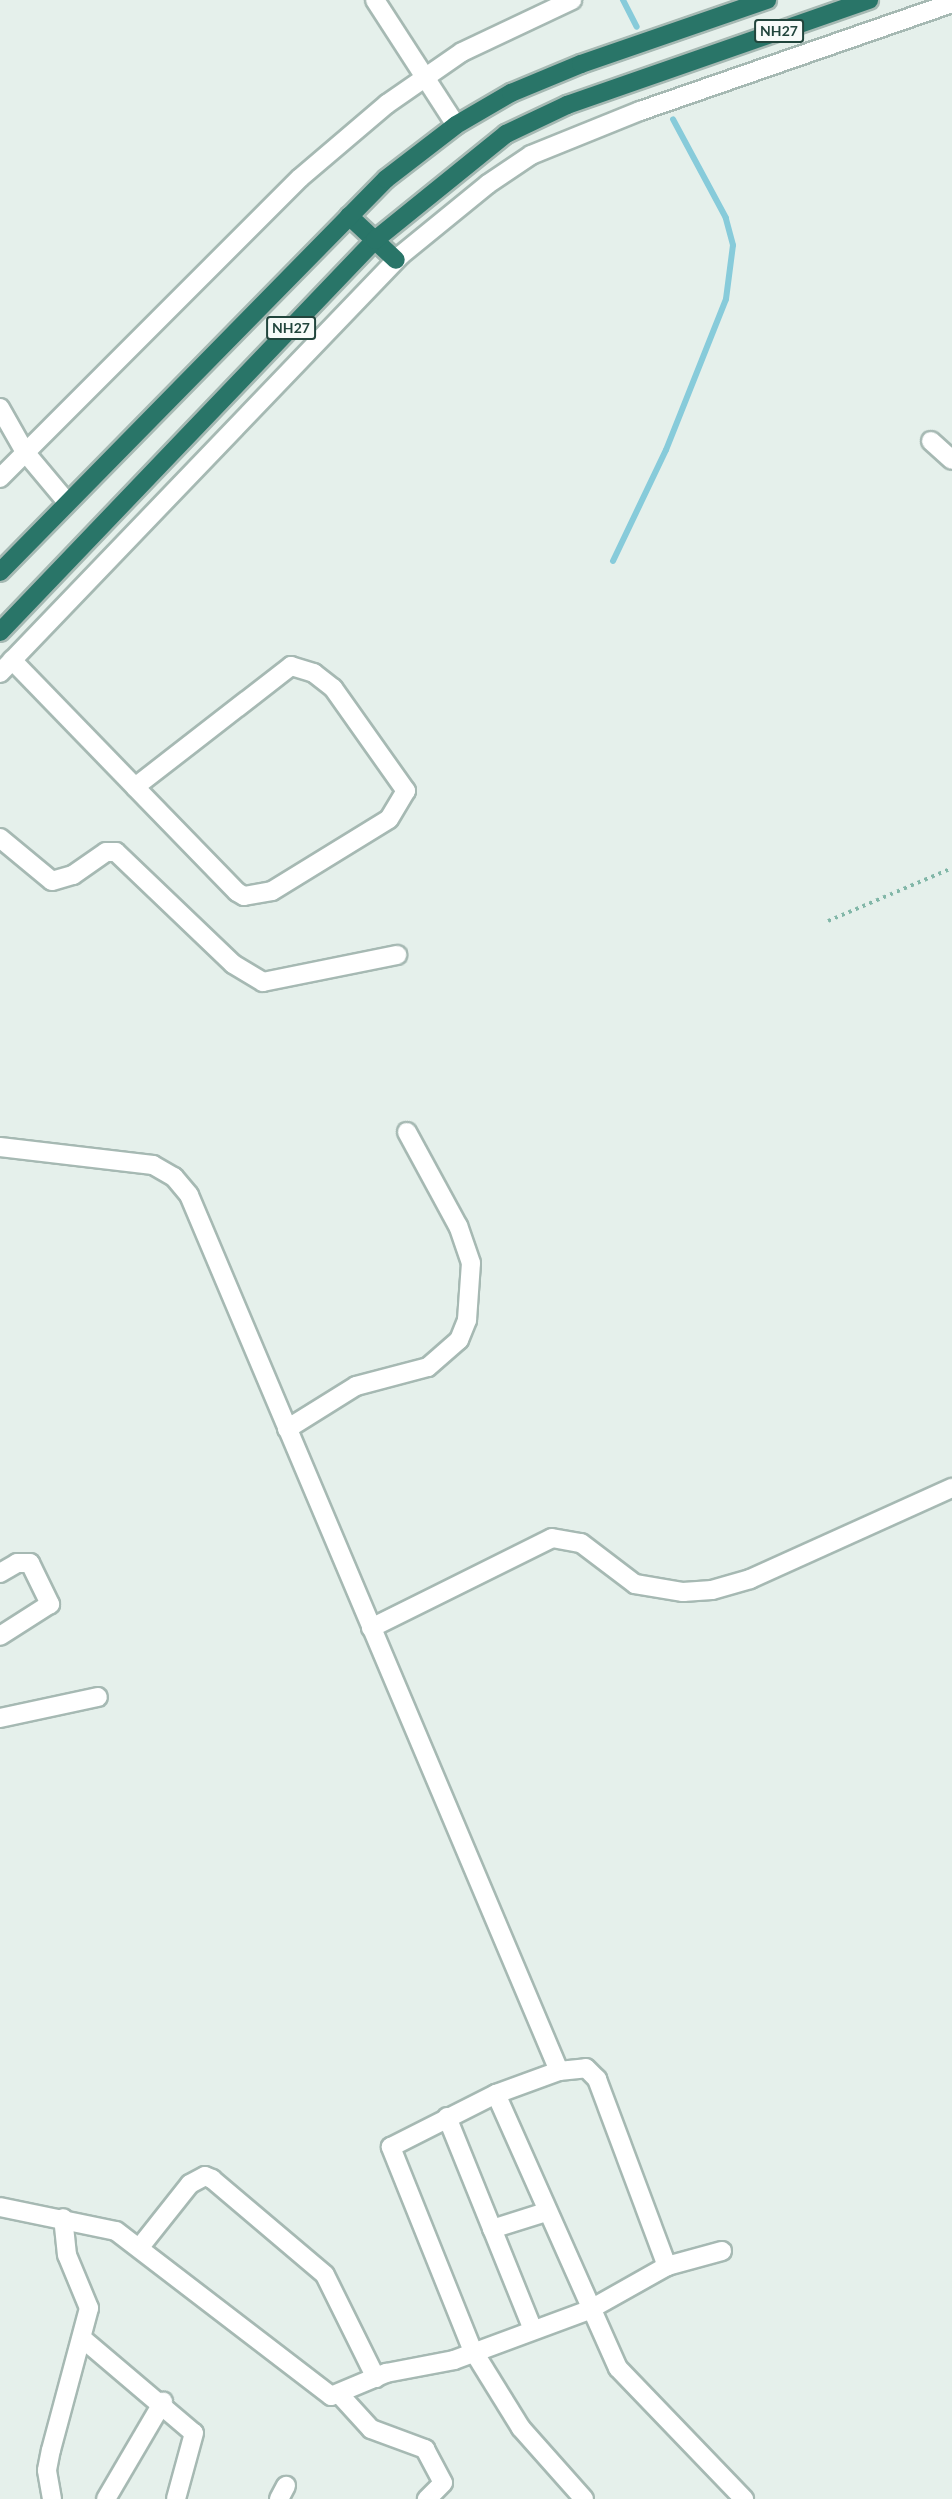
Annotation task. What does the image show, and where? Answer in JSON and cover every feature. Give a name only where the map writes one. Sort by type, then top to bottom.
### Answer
[{"type":"highway","name":"NH27","points":[[0,572],[66,501],[349,216],[456,126],[511,93],[614,52],[767,0]]},
{"type":"highway","name":"NH27","points":[[0,632],[375,240],[506,134],[567,105],[869,0]]},
{"type":"highway","points":[[349,216],[396,260]]},
{"type":"street","points":[[375,0],[426,74],[456,126]]},
{"type":"street","points":[[0,478],[300,178],[426,74],[572,0]]},
{"type":"street","points":[[135,787],[291,666],[314,673],[333,688],[406,791],[389,819],[251,898],[237,892],[135,787],[6,667],[396,260],[488,183],[531,155],[640,111],[952,3]]},
{"type":"street","points":[[0,408],[25,452],[66,501]]},
{"type":"street","points":[[931,441],[952,460]]},
{"type":"street","points":[[0,838],[52,881],[73,875],[106,852],[116,852],[233,964],[263,982],[397,955]]},
{"type":"street","points":[[287,1429],[356,1386],[428,1367],[459,1340],[473,1292],[471,1263],[458,1226],[408,1132]]},
{"type":"street","points":[[0,1147],[121,1157],[153,1165],[174,1177],[189,1195],[559,2071]]},
{"type":"street","points":[[372,1628],[552,1538],[581,1543],[635,1584],[683,1592],[712,1590],[750,1579],[952,1488]]},
{"type":"street","points":[[0,1573],[30,1563],[50,1604],[0,1636]]},
{"type":"street","points":[[0,1718],[98,1697]]},
{"type":"street","points":[[584,2499],[521,2428],[474,2352],[391,2157],[398,2141],[496,2094],[559,2071],[586,2068],[597,2079],[667,2266]]},
{"type":"street","points":[[496,2094],[589,2310],[628,2382],[744,2499]]},
{"type":"street","points":[[447,2117],[533,2330]]},
{"type":"street","points":[[140,2247],[190,2184],[205,2176],[212,2179],[325,2275],[381,2375]]},
{"type":"street","points":[[1,2208],[103,2226],[140,2247],[315,2389],[340,2395],[371,2429],[425,2449],[442,2483],[427,2499]]},
{"type":"street","points":[[492,2229],[546,2212]]},
{"type":"street","points":[[52,2499],[47,2470],[90,2308],[67,2255],[63,2218]]},
{"type":"street","points":[[340,2395],[381,2375],[432,2367],[589,2310],[667,2266],[722,2251]]},
{"type":"street","points":[[83,2339],[163,2402],[189,2426],[195,2443],[176,2499]]},
{"type":"street","points":[[106,2499],[163,2402]]},
{"type":"path","points":[[828,921],[952,868]]},
{"type":"waterway","points":[[623,0],[637,27]]},
{"type":"waterway","points":[[613,561],[666,450],[726,299],[733,245],[726,218],[673,119]]}]
